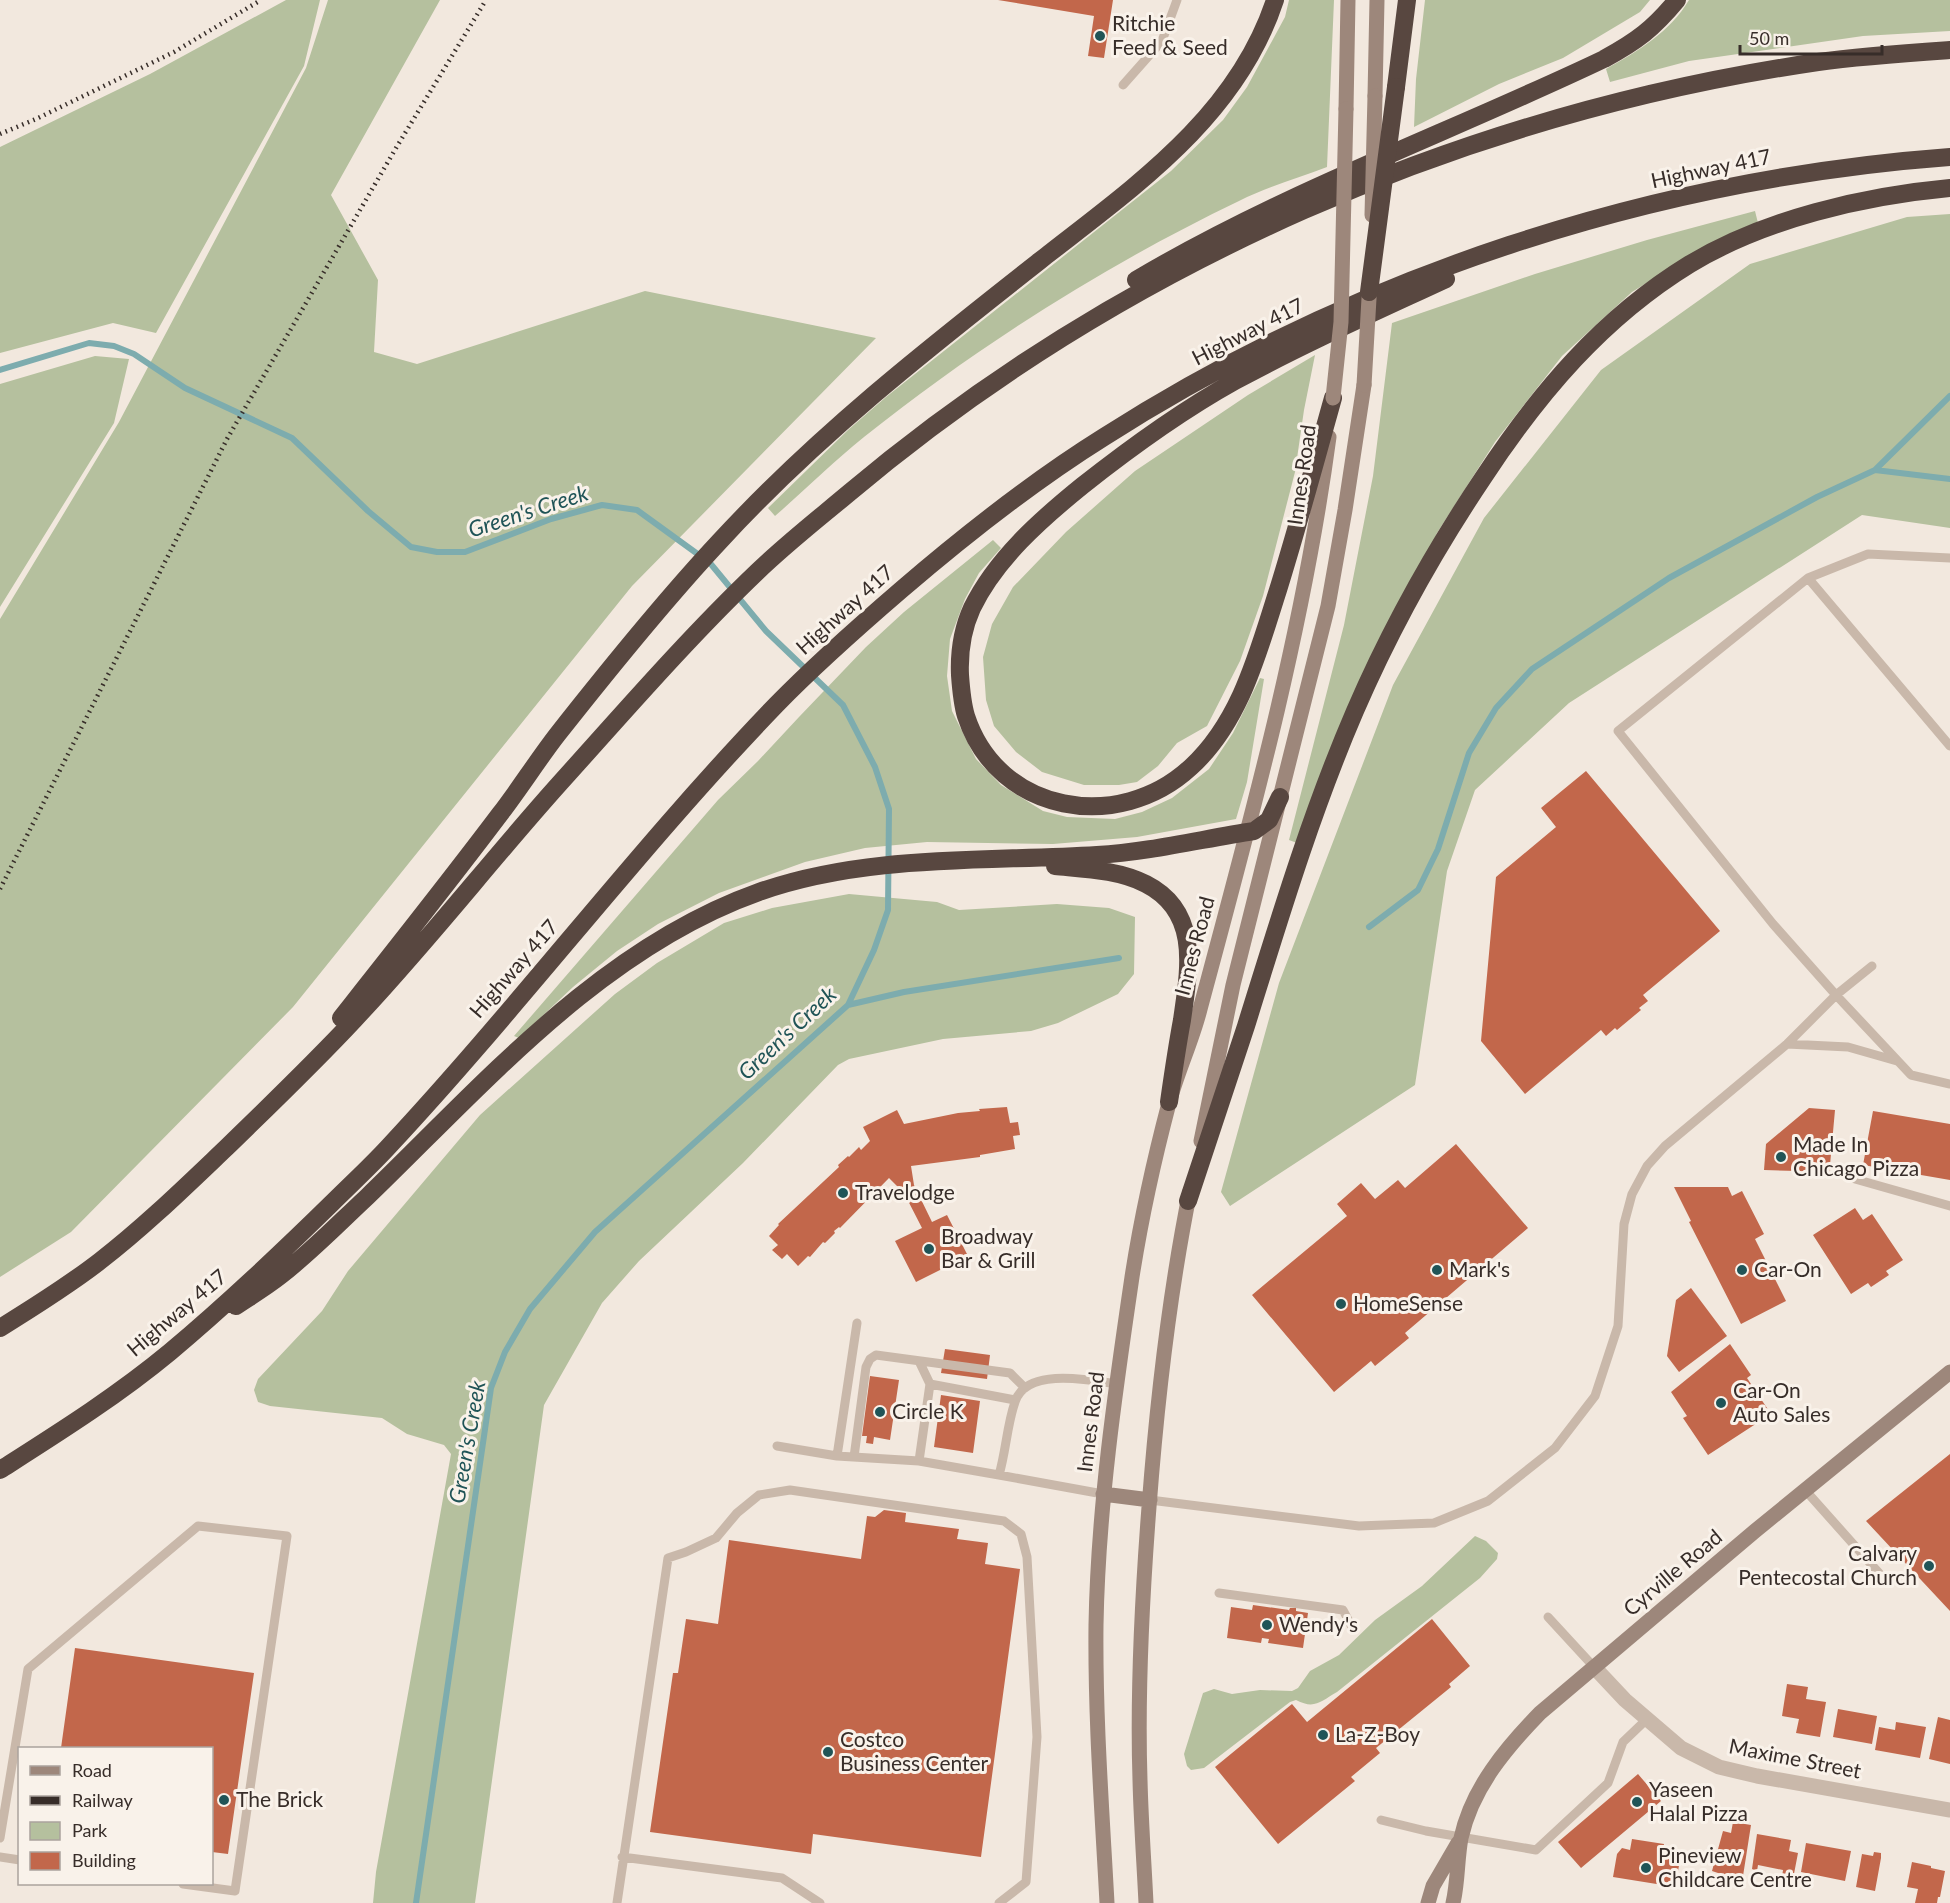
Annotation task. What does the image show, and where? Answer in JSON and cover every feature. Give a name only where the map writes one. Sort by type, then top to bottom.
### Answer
[{"type":"highway","points":[[274,1102],[495,820],[556,737],[675,591],[721,539],[856,408],[1140,182],[1193,133],[1239,76],[1265,28],[1275,0]]},
{"type":"highway","points":[[1369,292],[1407,0]]},
{"type":"highway","points":[[994,383],[1056,334],[1118,290],[1184,251],[1304,193],[1604,59],[1641,38],[1677,0]]},
{"type":"highway","points":[[0,1328],[100,1261],[182,1190],[274,1102],[357,1018],[556,787],[711,618],[760,569],[912,441],[951,412],[1082,325],[1172,273],[1266,228],[1433,158],[1552,120],[1683,87],[1821,62],[1950,50]]},
{"type":"highway","name":"Highway 417","points":[[0,1470],[67,1427],[168,1353],[274,1260],[388,1148],[690,798],[779,702],[831,651],[978,526],[1039,481],[1132,420],[1248,355],[1390,288],[1542,234],[1718,189],[1782,176],[1876,163],[1950,157]]},
{"type":"highway","points":[[1188,1201],[1303,847],[1355,710],[1397,624],[1437,551],[1499,453],[1536,403],[1570,363],[1612,322],[1676,273],[1715,251],[1757,232],[1845,205],[1950,188]]},
{"type":"highway","points":[[1333,398],[1284,572],[1258,652],[1234,710],[1205,752],[1192,766],[1155,793],[1115,806],[1086,808],[1068,805],[1031,791],[1007,776],[987,753],[971,727],[962,697],[960,651],[966,621],[981,592],[1005,558],[1055,509],[1094,477],[1182,414],[1234,382],[1542,234]]},
{"type":"highway","points":[[168,1353],[278,1277],[315,1246],[543,1028],[618,967],[665,935],[738,900],[797,881],[849,869],[929,862],[1102,855],[1254,831],[1269,820],[1280,797]]},
{"type":"highway","points":[[997,859],[1105,872],[1135,879],[1155,890],[1174,909],[1185,930],[1189,956],[1188,977],[1169,1102]]},
{"type":"main road","name":"Innes Road","points":[[1107,1903],[1096,1708],[1096,1624],[1103,1494],[1138,1241],[1169,1102],[1195,1026],[1246,832],[1288,662],[1312,549],[1325,465],[1341,322],[1348,0]]},
{"type":"main road","points":[[1146,1903],[1140,1779],[1141,1644],[1159,1390],[1188,1201],[1233,985],[1328,606],[1352,472],[1364,385],[1369,292],[1377,0]]},
{"type":"main road","name":"Cyrville Road","points":[[1428,1903],[1432,1886],[1461,1838],[1484,1780],[1510,1744],[1540,1713],[1950,1372]]},
{"type":"main road","points":[[1103,1494],[1150,1500]]},
{"type":"main road","name":"Cyrville Road","points":[[1453,1903],[1461,1838]]},
{"type":"street","name":"Maxime Street","points":[[1594,1667],[1624,1700],[1681,1748],[1719,1767],[1768,1778],[1950,1809]]},
{"type":"lane","points":[[1123,85],[1162,41],[1177,0]]},
{"type":"lane","points":[[1950,558],[1868,554],[1808,578],[1618,731],[1773,924],[1911,1075],[1950,1084]]},
{"type":"lane","points":[[1808,578],[1950,746]]},
{"type":"lane","points":[[1150,1500],[1359,1526],[1434,1523],[1488,1501],[1555,1448],[1595,1396],[1618,1326],[1624,1224],[1635,1185],[1647,1166],[1673,1139],[1787,1044],[1836,995],[1872,966]]},
{"type":"lane","points":[[1787,1044],[1848,1047],[1899,1062]]},
{"type":"lane","points":[[1855,1179],[1950,1206]]},
{"type":"lane","points":[[837,1456],[857,1323]]},
{"type":"lane","points":[[854,1457],[866,1367],[870,1359],[876,1355],[1010,1373],[1025,1388]]},
{"type":"lane","points":[[919,1461],[930,1384],[920,1361]]},
{"type":"lane","points":[[999,1474],[1015,1400],[1025,1388],[1049,1378],[1117,1384]]},
{"type":"lane","points":[[930,1384],[1015,1400]]},
{"type":"lane","points":[[777,1446],[837,1456],[919,1461],[1103,1494]]},
{"type":"lane","points":[[617,1903],[668,1558],[716,1538],[737,1513],[759,1496],[790,1490],[1004,1521],[1021,1534],[1027,1557],[1037,1737],[1026,1882],[999,1903]]},
{"type":"lane","points":[[1806,1491],[1887,1582]]},
{"type":"lane","points":[[0,1838],[28,1669],[198,1526],[287,1536],[236,1891],[191,1885]]},
{"type":"lane","points":[[1219,1593],[1343,1610],[1352,1627]]},
{"type":"lane","points":[[1548,1617],[1594,1667]]},
{"type":"lane","points":[[1381,1820],[1461,1838],[1536,1850],[1608,1783],[1623,1742],[1647,1719]]},
{"type":"lane","points":[[0,1857],[18,1860]]},
{"type":"lane","points":[[622,1857],[782,1878],[820,1903]]},
{"type":"green space","points":[[286,0],[320,0],[304,66],[156,333],[113,323],[0,353],[0,147],[150,74]]},
{"type":"green space","points":[[328,0],[440,0],[331,195],[378,280],[374,352],[417,364],[645,291],[876,338],[632,586],[293,1007],[71,1232],[0,1277],[0,619],[119,422],[306,68]]},
{"type":"green space","points":[[1289,0],[1334,0],[1327,167],[1260,191],[1189,226],[1045,308],[952,370],[908,403],[853,447],[775,516],[768,508],[848,430],[886,397],[1171,171],[1223,120],[1247,87],[1285,17]]},
{"type":"green space","points":[[1425,0],[1650,0],[1640,12],[1563,58],[1499,84],[1414,127],[1416,79]]},
{"type":"green space","points":[[1689,0],[1950,0],[1950,31],[1863,36],[1689,61],[1610,82],[1606,69],[1641,48],[1663,31],[1673,22]]},
{"type":"green space","points":[[1755,211],[1758,223],[1711,243],[1632,292],[1562,356],[1495,442],[1437,533],[1297,843],[1289,840],[1344,625],[1373,476],[1392,323],[1535,274],[1647,240]]},
{"type":"green space","points":[[1950,214],[1950,528],[1862,515],[1569,703],[1475,790],[1447,871],[1415,1085],[1230,1206],[1221,1192],[1279,983],[1393,685],[1484,518],[1601,370],[1750,264],[1907,217]]},
{"type":"green space","points":[[1315,355],[1295,472],[1263,596],[1240,661],[1207,726],[1177,743],[1158,766],[1137,782],[1119,785],[1084,785],[1042,772],[1016,752],[994,726],[986,700],[983,657],[992,624],[1013,587],[1066,532],[1135,471],[1248,395]]},
{"type":"green space","points":[[95,356],[129,359],[114,423],[0,607],[0,384]]},
{"type":"green space","points":[[993,540],[1001,548],[979,573],[965,599],[950,639],[947,676],[952,711],[976,759],[1001,785],[1043,811],[1067,817],[1115,819],[1142,812],[1172,798],[1209,769],[1233,733],[1260,678],[1264,679],[1247,782],[1236,819],[1137,837],[1053,844],[927,842],[865,848],[805,862],[719,893],[658,924],[617,951],[573,987],[519,1038],[514,1036],[718,800],[866,647],[904,612]]},
{"type":"green space","points":[[849,894],[937,902],[959,910],[1057,904],[1109,908],[1135,917],[1134,974],[1118,994],[1058,1023],[1031,1031],[943,1039],[849,1059],[838,1065],[743,1163],[639,1261],[602,1303],[544,1405],[475,1903],[373,1903],[376,1872],[451,1454],[444,1445],[407,1434],[382,1418],[270,1406],[258,1402],[254,1390],[258,1379],[322,1311],[348,1271],[480,1115],[615,994],[657,963],[724,923],[772,908]]},
{"type":"green space","points":[[1475,1536],[1486,1541],[1498,1553],[1497,1559],[1480,1578],[1337,1692],[1313,1704],[1296,1700],[1290,1702],[1204,1768],[1191,1770],[1187,1766],[1184,1754],[1203,1693],[1214,1689],[1232,1694],[1260,1690],[1292,1691],[1298,1688],[1310,1671],[1339,1655],[1375,1620],[1422,1586]]},
{"type":"building","name":"Ritchie Feed & Seed","points":[[998,0],[1113,0],[1104,58],[1088,56],[1094,16]]},
{"type":"building","points":[[1586,771],[1720,931],[1643,995],[1648,1001],[1639,1008],[1641,1010],[1606,1036],[1601,1030],[1525,1094],[1481,1041],[1496,877],[1556,827],[1541,808]]},
{"type":"building","name":"Travelodge","points":[[1007,1107],[1010,1123],[1018,1122],[1020,1135],[1013,1136],[1015,1149],[980,1155],[980,1157],[911,1166],[914,1185],[932,1222],[947,1215],[968,1256],[916,1282],[895,1241],[922,1228],[903,1191],[889,1178],[840,1228],[834,1231],[835,1233],[825,1243],[823,1242],[810,1257],[808,1256],[798,1266],[787,1254],[782,1259],[772,1250],[778,1245],[769,1236],[778,1224],[839,1167],[838,1165],[870,1141],[863,1127],[897,1110],[904,1124],[980,1111],[979,1109]]},
{"type":"building","points":[[1809,1108],[1835,1110],[1829,1176],[1798,1171],[1764,1170],[1766,1144]]},
{"type":"building","points":[[1873,1111],[1950,1124],[1950,1180],[1863,1165]]},
{"type":"building","points":[[1456,1144],[1528,1228],[1405,1333],[1409,1338],[1375,1366],[1371,1361],[1334,1392],[1252,1295],[1347,1216],[1337,1204],[1361,1183],[1375,1199],[1398,1180],[1405,1188]]},
{"type":"building","name":"Car-On","points":[[1674,1187],[1728,1187],[1732,1196],[1742,1191],[1764,1234],[1755,1239],[1786,1301],[1741,1324],[1689,1222],[1691,1221]]},
{"type":"building","points":[[1855,1208],[1863,1220],[1872,1214],[1903,1260],[1886,1271],[1889,1275],[1871,1287],[1868,1283],[1851,1294],[1813,1235]]},
{"type":"building","points":[[1691,1288],[1727,1336],[1679,1372],[1667,1356],[1676,1300]]},
{"type":"building","name":"Car-On Auto Sales","points":[[1730,1344],[1751,1375],[1747,1378],[1771,1414],[1708,1455],[1683,1418],[1687,1416],[1671,1392]]},
{"type":"building","points":[[945,1349],[990,1355],[987,1379],[941,1373]]},
{"type":"building","name":"Circle K","points":[[870,1376],[899,1380],[890,1440],[874,1437],[873,1444],[866,1443],[867,1436],[862,1436]]},
{"type":"building","points":[[941,1395],[980,1401],[973,1453],[934,1447]]},
{"type":"building","name":"Calvary Pentecostal Church","points":[[1950,1454],[1950,1611],[1866,1521]]},
{"type":"building","name":"Costco Business Center","points":[[884,1510],[906,1513],[905,1522],[959,1529],[957,1539],[988,1543],[985,1564],[1020,1569],[981,1857],[813,1834],[811,1854],[650,1832],[673,1673],[678,1673],[686,1619],[718,1624],[729,1540],[861,1559],[867,1516],[875,1517]]},
{"type":"building","name":"Wendy's","points":[[1253,1605],[1289,1610],[1296,1608],[1296,1611],[1308,1613],[1303,1648],[1268,1643],[1269,1639],[1262,1638],[1261,1643],[1227,1638],[1231,1607],[1252,1610]]},
{"type":"building","name":"La-Z-Boy","points":[[1432,1619],[1470,1666],[1449,1684],[1451,1687],[1376,1748],[1380,1753],[1351,1777],[1355,1781],[1278,1844],[1215,1767],[1292,1704],[1307,1722]]},
{"type":"building","name":"The Brick","points":[[75,1648],[254,1673],[228,1854],[213,1852],[213,1747],[61,1747]]},
{"type":"building","points":[[1787,1684],[1808,1687],[1806,1699],[1826,1702],[1820,1737],[1796,1733],[1799,1719],[1782,1716]]},
{"type":"building","points":[[1838,1709],[1877,1716],[1872,1744],[1833,1737]]},
{"type":"building","points":[[1938,1717],[1950,1720],[1950,1764],[1929,1759]]},
{"type":"building","points":[[1896,1722],[1926,1727],[1920,1758],[1875,1750],[1879,1727],[1895,1730]]},
{"type":"building","points":[[1638,1774],[1661,1801],[1581,1868],[1558,1842]]},
{"type":"building","points":[[1733,1822],[1751,1825],[1743,1876],[1730,1877],[1712,1871],[1723,1831],[1731,1833]]},
{"type":"building","points":[[1757,1834],[1791,1840],[1789,1851],[1798,1853],[1793,1879],[1782,1877],[1783,1870],[1758,1865],[1757,1871],[1752,1869]]},
{"type":"building","name":"Pineview Childcare Centre","points":[[1632,1839],[1664,1844],[1663,1852],[1680,1860],[1676,1882],[1670,1881],[1669,1886],[1613,1877],[1617,1854],[1622,1848],[1630,1850]]},
{"type":"building","points":[[1806,1843],[1851,1851],[1845,1881],[1801,1872]]},
{"type":"building","points":[[1874,1852],[1881,1853],[1875,1891],[1856,1887],[1862,1854],[1873,1856]]},
{"type":"building","points":[[1912,1862],[1945,1871],[1937,1903],[1915,1903],[1918,1889],[1907,1887]]},
{"type":"waterway","name":"Green's Creek","points":[[0,370],[89,343],[114,346],[134,354],[185,388],[292,438],[368,511],[411,547],[437,552],[465,552],[551,519],[602,505],[637,510],[710,563],[766,631],[843,705],[875,767],[889,809],[888,910],[874,950],[848,1005],[595,1232],[530,1309],[505,1352],[491,1388],[416,1903]]},
{"type":"waterway","points":[[1875,470],[1950,396]]},
{"type":"waterway","points":[[1369,927],[1418,890],[1438,849],[1469,753],[1496,708],[1532,669],[1669,578],[1817,497],[1875,470],[1950,479]]},
{"type":"waterway","points":[[848,1005],[904,992],[1119,958]]},
{"type":"railway","points":[[0,134],[174,52],[261,0]]},
{"type":"railway","points":[[0,889],[227,439],[396,148],[486,0]]},
{"type":"place","name":"Ritchie Feed & Seed","points":[[1100,36]]},
{"type":"place","name":"Made In Chicago Pizza","points":[[1781,1157]]},
{"type":"place","name":"Travelodge","points":[[843,1193]]},
{"type":"place","name":"Broadway Bar & Grill","points":[[929,1249]]},
{"type":"place","name":"Mark's","points":[[1437,1270]]},
{"type":"place","name":"Car-On","points":[[1742,1270]]},
{"type":"place","name":"HomeSense","points":[[1341,1304]]},
{"type":"place","name":"Car-On Auto Sales","points":[[1721,1403]]},
{"type":"place","name":"Circle K","points":[[880,1412]]},
{"type":"place","name":"Calvary Pentecostal Church","points":[[1929,1566]]},
{"type":"place","name":"Wendy's","points":[[1267,1625]]},
{"type":"place","name":"La-Z-Boy","points":[[1323,1735]]},
{"type":"place","name":"Costco Business Center","points":[[828,1752]]},
{"type":"place","name":"The Brick","points":[[224,1800]]},
{"type":"place","name":"Yaseen Halal Pizza","points":[[1637,1802]]},
{"type":"place","name":"Pineview Childcare Centre","points":[[1646,1868]]}]
